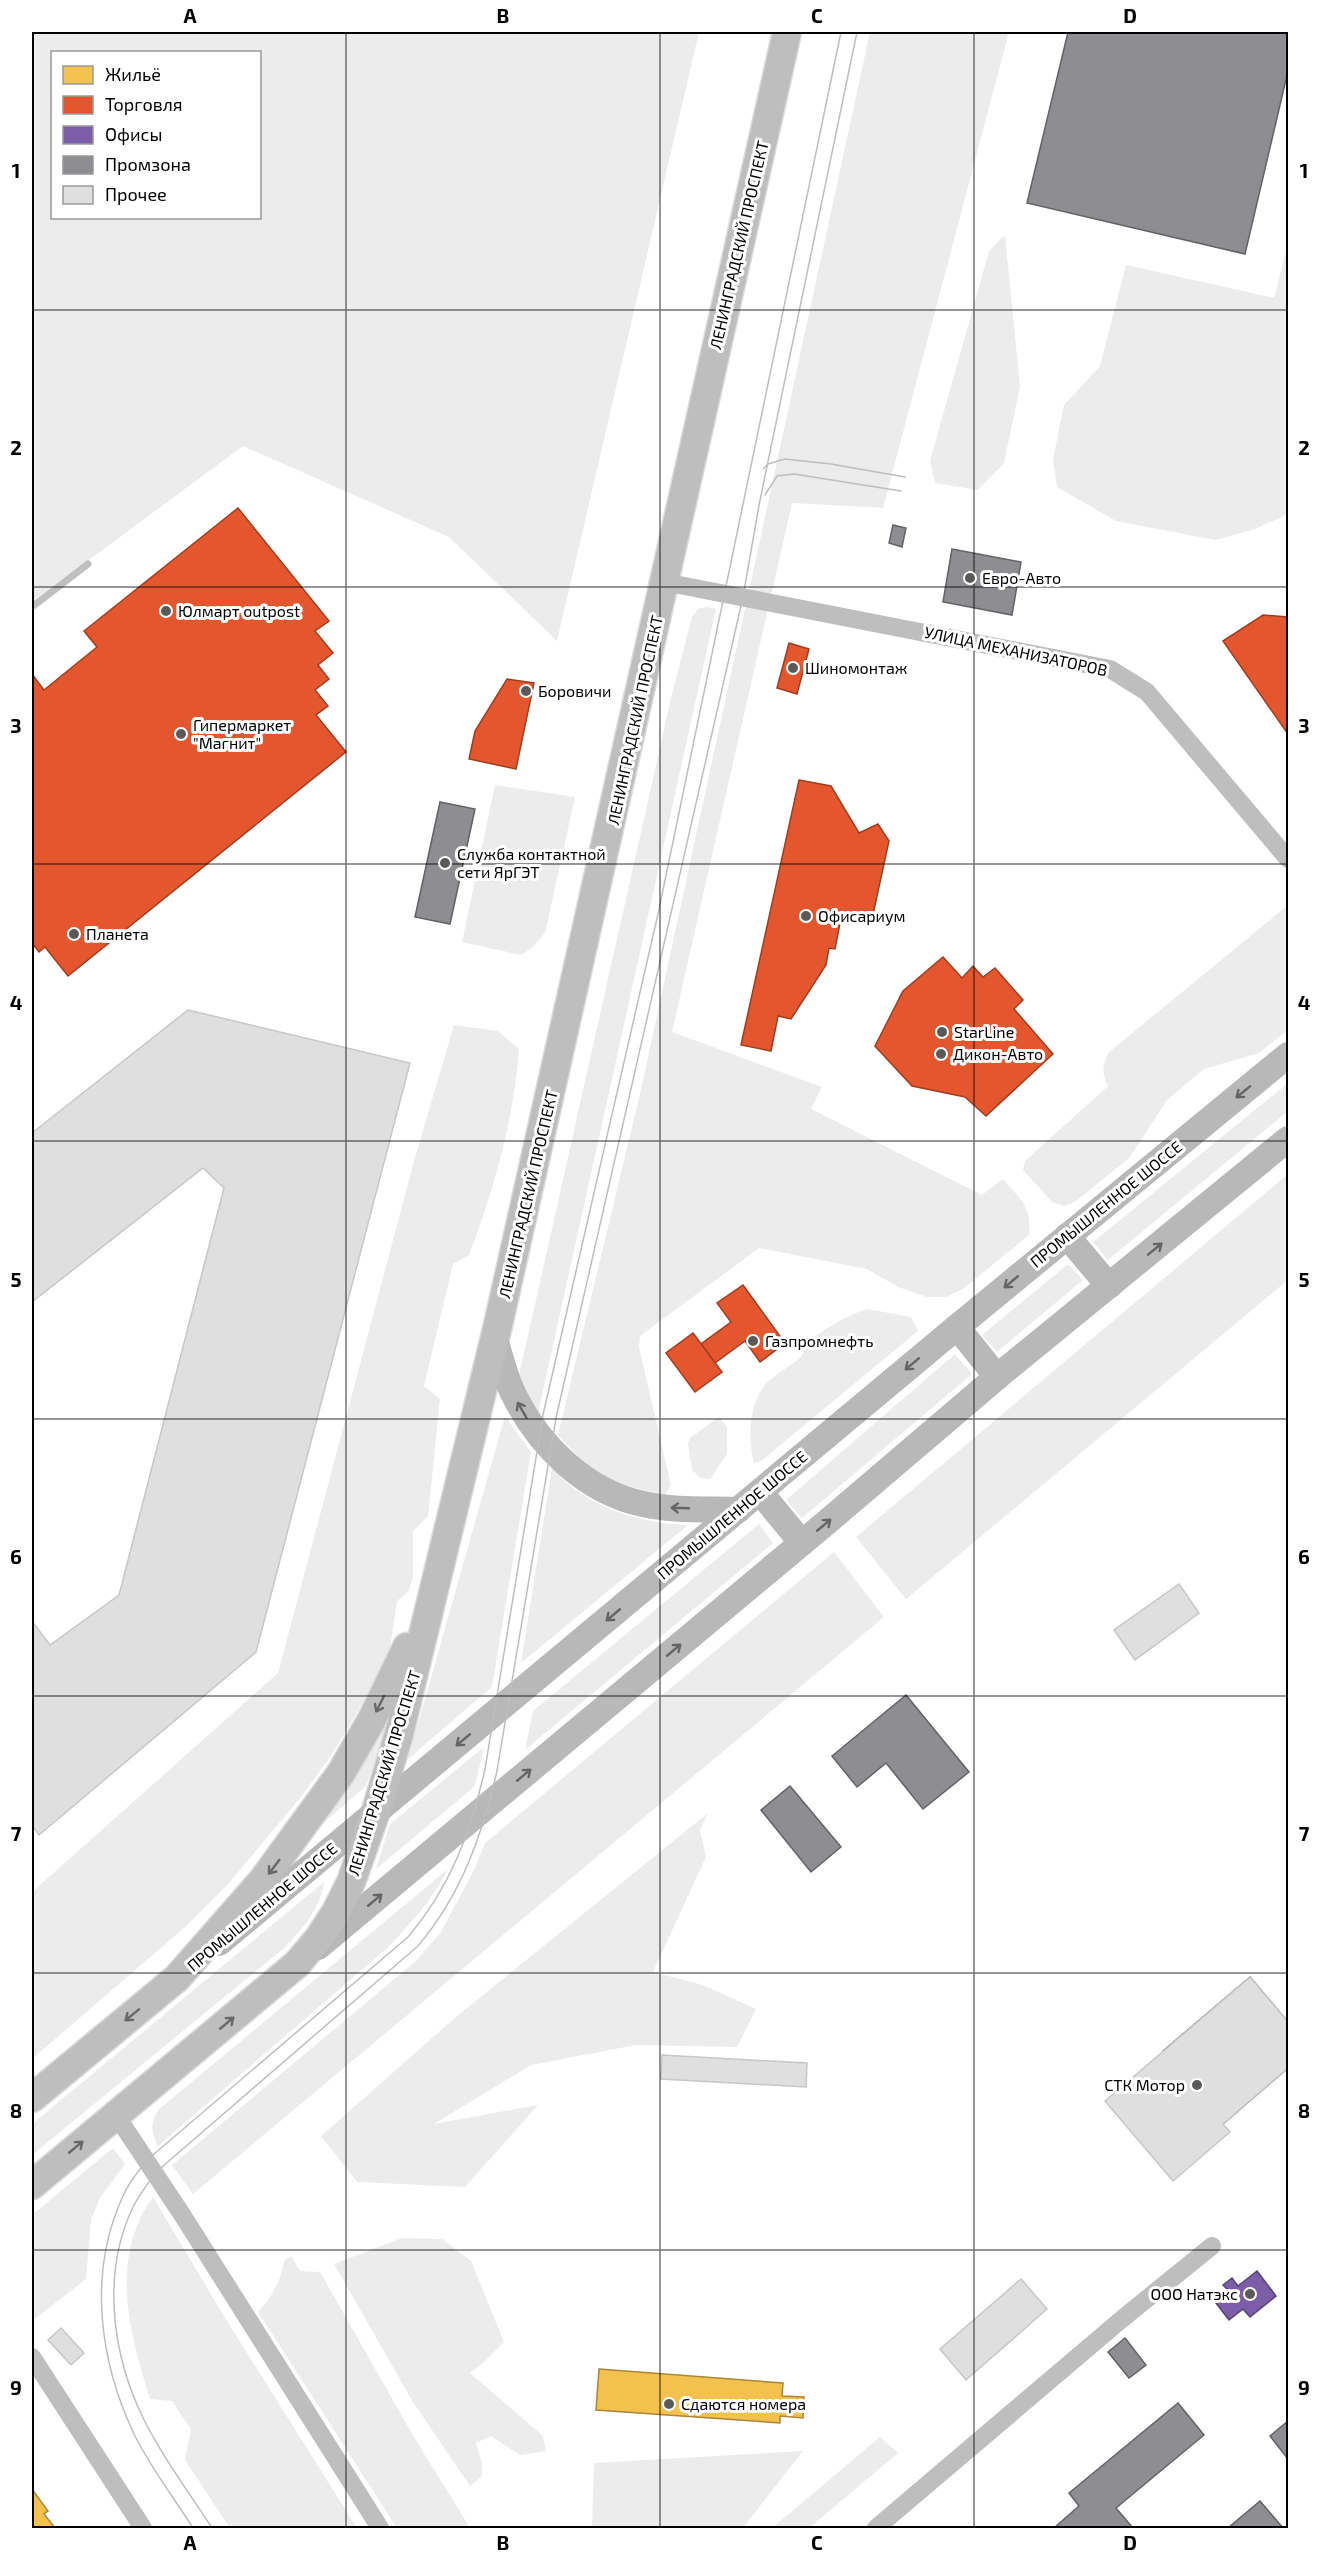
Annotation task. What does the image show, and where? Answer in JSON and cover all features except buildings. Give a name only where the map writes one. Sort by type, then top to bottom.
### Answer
[{"type":"main road","name":"ЛЕНИНГРАДСКИЙ ПРОСПЕКТ","points":[[32,2185],[297,1964],[319,1938],[336,1912],[351,1882],[375,1814],[399,1734],[495,1339],[787,32]]},
{"type":"main road","name":"ПРОМЫШЛЕННОЕ ШОССЕ","points":[[177,1978],[957,1327],[1288,1055]]},
{"type":"main road","points":[[297,1964],[802,1543],[997,1377],[1288,1139]]},
{"type":"main road","points":[[1067,1236],[1109,1286]]},
{"type":"main road","points":[[957,1327],[997,1377]]},
{"type":"main road","points":[[495,1339],[513,1394],[525,1415],[559,1457],[582,1476],[603,1490],[641,1504],[661,1508],[738,1510]]},
{"type":"main road","points":[[760,1492],[802,1543]]},
{"type":"main road","name":"ЛЕНИНГРАДСКИЙ ПРОСПЕКТ","points":[[32,2098],[177,1978],[263,1880],[341,1773],[401,1663],[454,1512]]},
{"type":"street","name":"УЛИЦА МЕХАНИЗАТОРОВ","points":[[664,582],[1110,669],[1147,692],[1288,859]]},
{"type":"street","points":[[116,2115],[161,2181],[380,2529]]},
{"type":"street","points":[[876,2529],[1122,2319],[1212,2246]]},
{"type":"street","points":[[32,2357],[143,2529]]},
{"type":"shaded area","points":[[32,32],[699,32],[557,641],[449,537],[243,446],[32,602]]},
{"type":"shaded area","points":[[870,32],[1009,32],[883,508],[792,503],[672,1032],[822,1087],[811,1109],[982,1195],[1003,1179],[1027,1210],[1029,1235],[963,1289],[946,1297],[927,1297],[898,1287],[867,1269],[759,1248],[640,1336],[639,1347],[671,1485],[665,1495],[632,1487],[605,1476],[582,1459],[558,1435],[640,1094]]},
{"type":"shaded area","points":[[1005,235],[1020,387],[1004,463],[978,490],[935,483],[930,461],[989,251]]},
{"type":"shaded area","points":[[1288,243],[1288,511],[1284,516],[1252,530],[1215,540],[1116,521],[1057,487],[1053,459],[1064,405],[1100,366],[1126,265],[1274,298]]},
{"type":"shaded area","points":[[706,607],[716,609],[538,1413],[518,1380],[672,694],[692,617],[698,609]]},
{"type":"shaded area","points":[[495,785],[575,797],[545,933],[532,948],[521,955],[462,942]]},
{"type":"shaded area","points":[[1288,905],[1288,1030],[1259,1053],[1204,1069],[1167,1100],[1129,1158],[1075,1202],[1064,1206],[1052,1202],[1023,1170],[1025,1161],[1108,1086],[1104,1070],[1108,1053]]},
{"type":"shaded area","points":[[454,1025],[498,1031],[519,1049],[513,1102],[502,1154],[469,1255],[453,1264],[424,1386],[440,1399],[428,1516],[413,1531],[413,1577],[408,1592],[397,1601],[390,1648],[358,1711],[331,1756],[300,1798],[230,1882],[184,1928],[32,2059],[32,1892],[278,1673],[414,1161]]},
{"type":"shaded area","points":[[1288,1083],[1288,1111],[1108,1260],[1093,1242]]},
{"type":"shaded area","points":[[1288,1174],[1288,1280],[906,1599],[856,1537]]},
{"type":"shaded area","points":[[1068,1264],[1083,1280],[997,1352],[982,1335]]},
{"type":"shaded area","points":[[868,1309],[911,1317],[918,1331],[760,1462],[754,1463],[750,1430],[754,1408],[763,1388],[773,1377],[800,1358],[807,1344],[814,1337],[845,1318]]},
{"type":"shaded area","points":[[955,1354],[972,1374],[802,1518],[786,1500]]},
{"type":"shaded area","points":[[505,1416],[531,1452],[492,1687],[408,1759]]},
{"type":"shaded area","points":[[719,1417],[727,1427],[727,1454],[710,1479],[701,1478],[692,1470],[688,1444],[690,1438]]},
{"type":"shaded area","points":[[552,1468],[580,1493],[614,1510],[651,1521],[688,1525],[521,1663]]},
{"type":"shaded area","points":[[759,1524],[773,1543],[525,1750],[533,1711]]},
{"type":"shaded area","points":[[834,1552],[884,1617],[193,2194],[172,2165],[416,1961],[441,1932],[475,1868],[485,1843]]},
{"type":"shaded area","points":[[391,1716],[366,1786],[321,1825],[353,1780]]},
{"type":"shaded area","points":[[484,1747],[475,1786],[376,1869],[390,1824]]},
{"type":"shaded area","points":[[708,1813],[700,1830],[706,1857],[653,1972],[703,1985],[756,2009],[737,2047],[636,2045],[531,2065],[434,2124],[538,2105],[465,2187],[357,2182],[321,2136],[457,2016]]},
{"type":"shaded area","points":[[448,1869],[420,1912],[386,1949],[158,2146],[152,2128],[158,2110]]},
{"type":"shaded area","points":[[324,1882],[314,1910],[303,1927],[283,1949],[32,2155],[32,2124]]},
{"type":"shaded area","points":[[113,2148],[125,2164],[100,2198],[91,2220],[86,2279],[32,2321],[32,2215]]},
{"type":"shaded area","points":[[153,2197],[222,2313],[357,2528],[230,2528],[185,2460],[191,2429],[172,2401],[150,2399],[130,2322],[127,2270],[131,2245],[139,2220]]},
{"type":"shaded area","points":[[402,2238],[442,2239],[471,2261],[504,2342],[470,2373],[543,2436],[546,2451],[520,2455],[491,2436],[476,2443],[482,2463],[482,2476],[470,2486],[413,2402],[334,2264]]},
{"type":"shaded area","points":[[291,2256],[300,2271],[320,2272],[414,2437],[470,2528],[397,2528],[258,2312],[275,2289],[284,2261]]},
{"type":"shaded area","points":[[880,2437],[898,2453],[809,2528],[772,2528]]},
{"type":"shaded area","points":[[803,2451],[743,2528],[592,2528],[594,2463]]},
{"type":"waterway","points":[[32,607],[88,564]]},
{"type":"tram line","points":[[193,2528],[141,2448],[113,2378],[102,2316],[105,2254],[112,2224],[126,2190],[147,2160],[408,1937],[436,1899],[466,1837],[485,1769],[543,1415],[658,914],[841,32]]},
{"type":"tram line","points":[[212,2528],[154,2439],[129,2383],[117,2333],[114,2307],[117,2256],[123,2231],[135,2203],[155,2173],[418,1946],[433,1927],[458,1885],[477,1841],[497,1771],[556,1418],[743,597],[759,505],[857,32]]},
{"type":"tram line","points":[[763,469],[768,464],[785,459],[831,464],[905,477]]},
{"type":"tram line","points":[[765,495],[777,476],[794,474],[901,491]]},
{"type":"place","name":"Евро-Авто","points":[[970,578]]},
{"type":"place","name":"Юлмарт outpost","points":[[166,611]]},
{"type":"place","name":"Шиномонтаж","points":[[793,668]]},
{"type":"place","name":"Боровичи","points":[[526,691]]},
{"type":"place","name":"Гипермаркет \"Магнит\"","points":[[181,734]]},
{"type":"place","name":"Служба контактной сети ЯрГЭТ","points":[[445,863]]},
{"type":"place","name":"Офисариум","points":[[806,916]]},
{"type":"place","name":"Планета","points":[[74,934]]},
{"type":"place","name":"StarLine","points":[[942,1032]]},
{"type":"place","name":"Дикон-Авто","points":[[941,1054]]},
{"type":"place","name":"Газпромнефть","points":[[753,1341]]},
{"type":"place","name":"СТК Мотор","points":[[1197,2085]]},
{"type":"place","name":"ООО Натэкс","points":[[1250,2294]]},
{"type":"place","name":"Сдаются номера","points":[[669,2404]]}]
